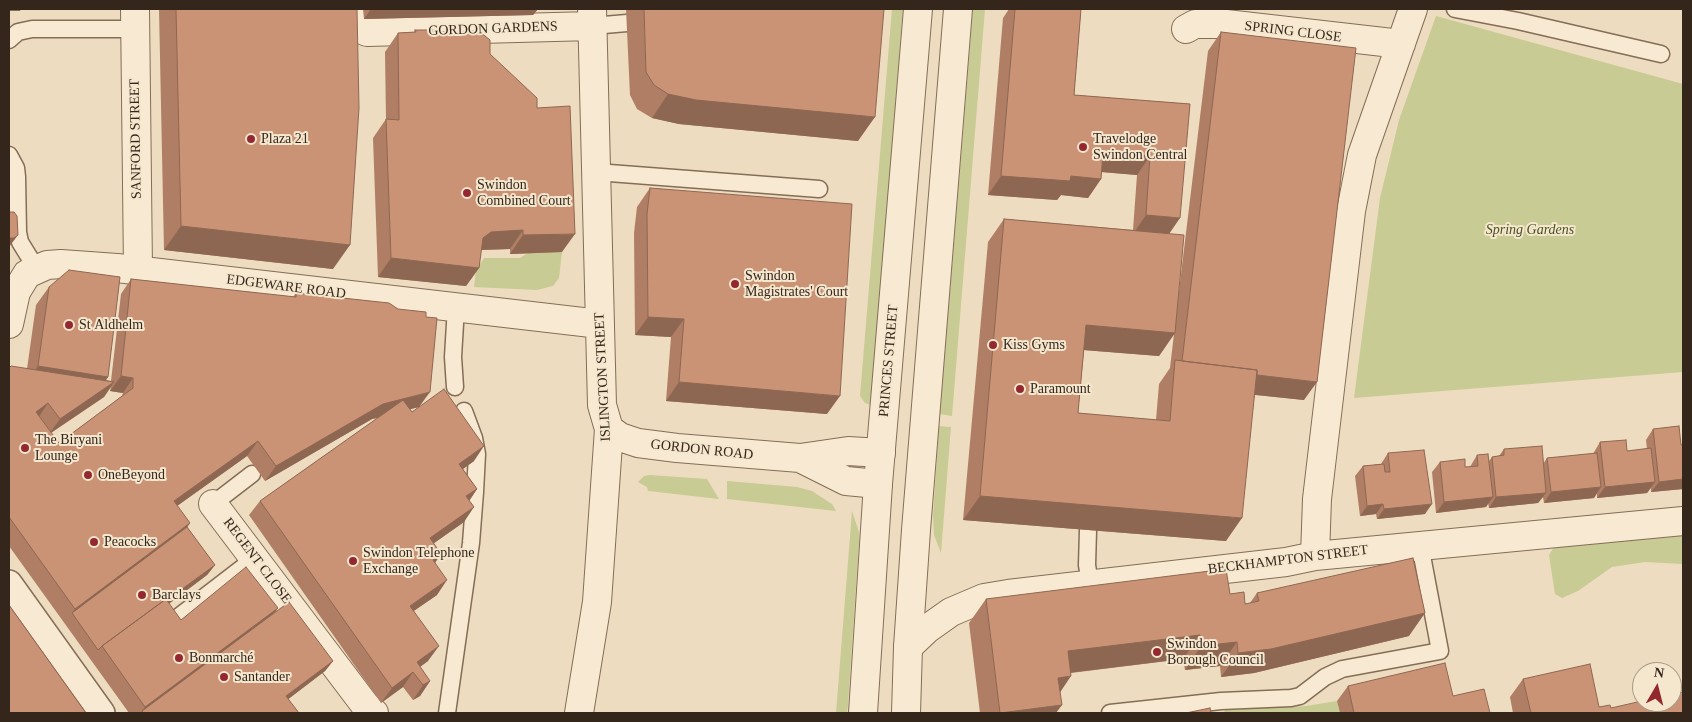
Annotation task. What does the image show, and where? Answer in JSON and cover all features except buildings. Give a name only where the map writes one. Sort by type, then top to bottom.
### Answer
[{"type":"street","name":"GORDON GARDENS","points":[[351,9],[355,27],[360,30],[396,25],[592,18]]},
{"type":"street","name":"PRINCES STREET","points":[[863,713],[878,484],[918,9]]},
{"type":"street","points":[[906,713],[908,647],[920,472],[958,9]]},
{"type":"street","points":[[1315,556],[1317,499],[1327,406],[1356,182],[1362,155],[1413,9]]},
{"type":"street","name":"ISLINGTON STREET","points":[[579,713],[597,602],[609,429],[602,405],[592,18]]},
{"type":"street","name":"SANFORD STREET","points":[[123,275],[135,19]]},
{"type":"street","name":"SPRING CLOSE","points":[[1186,29],[1195,24],[1226,24],[1401,44]]},
{"type":"street","name":"EDGEWARE ROAD","points":[[36,268],[61,264],[123,275],[456,307],[600,324]]},
{"type":"street","points":[[9,324],[16,292],[27,274],[36,268]]},
{"type":"street","name":"GORDON ROAD","points":[[609,429],[620,437],[646,444],[800,458],[848,451],[881,453]]},
{"type":"street","points":[[881,453],[920,472]]},
{"type":"street","name":"GORDON ROAD","points":[[800,458],[846,481],[878,484]]},
{"type":"street","points":[[878,484],[920,472]]},
{"type":"street","name":"REGENT CLOSE","points":[[213,504],[255,558],[364,710]]},
{"type":"street","name":"BECKHAMPTON STREET","points":[[908,647],[938,620],[963,606],[984,598],[1286,562],[1315,556],[1683,521]]},
{"type":"street","points":[[9,583],[102,713]]},
{"type":"lane","points":[[1455,9],[1520,15],[1661,54]]},
{"type":"lane","points":[[592,18],[627,23]]},
{"type":"lane","points":[[9,40],[18,32],[32,29],[135,19]]},
{"type":"lane","points":[[9,155],[16,168],[20,242],[36,268]]},
{"type":"lane","points":[[596,172],[819,189]]},
{"type":"lane","points":[[455,387],[452,357],[456,307]]},
{"type":"lane","points":[[447,713],[471,543],[475,492],[477,454],[474,438],[464,411]]},
{"type":"lane","points":[[213,504],[252,474]]},
{"type":"lane","points":[[1088,530],[1087,565],[1090,584]]},
{"type":"lane","points":[[1110,713],[1220,701],[1291,698],[1300,696],[1325,677],[1342,669],[1440,651],[1420,545]]},
{"type":"lane","points":[[173,621],[255,558]]},
{"type":"green space","points":[[892,9],[903,9],[871,405],[865,403],[860,396]]},
{"type":"green space","points":[[973,9],[985,9],[952,416],[940,414]]},
{"type":"green space","name":"Spring Gardens","points":[[1436,16],[1683,84],[1683,372],[1354,398],[1380,198],[1399,120]]},
{"type":"green space","points":[[562,252],[559,278],[553,286],[537,290],[474,287],[476,271],[484,258],[520,258],[528,253]]},
{"type":"green space","points":[[939,426],[951,427],[941,553],[934,535],[933,516]]},
{"type":"green space","points":[[644,476],[707,479],[719,499],[648,491],[647,487],[638,482]]},
{"type":"green space","points":[[727,481],[797,487],[812,491],[832,504],[836,511],[727,499]]},
{"type":"green space","points":[[852,511],[859,532],[859,543],[848,704],[847,713],[836,713]]},
{"type":"green space","points":[[1683,530],[1683,564],[1645,562],[1612,567],[1578,591],[1562,598],[1555,594],[1549,555],[1557,542]]},
{"type":"green space","points":[[1337,701],[1340,713],[1224,713],[1225,710],[1306,706]]},
{"type":"place","name":"Plaza 21","points":[[251,139]]},
{"type":"place","name":"Travelodge Swindon Central","points":[[1083,147]]},
{"type":"place","name":"Swindon Combined Court","points":[[467,193]]},
{"type":"place","name":"Swindon Magistrates' Court","points":[[735,284]]},
{"type":"place","name":"St Aldhelm","points":[[69,325]]},
{"type":"place","name":"Kiss Gyms","points":[[993,345]]},
{"type":"place","name":"Paramount","points":[[1020,389]]},
{"type":"place","name":"The Biryani Lounge","points":[[25,448]]},
{"type":"place","name":"OneBeyond","points":[[88,475]]},
{"type":"place","name":"Peacocks","points":[[94,542]]},
{"type":"place","name":"Swindon Telephone Exchange","points":[[353,561]]},
{"type":"place","name":"Barclays","points":[[142,595]]},
{"type":"place","name":"Swindon Borough Council","points":[[1157,652]]},
{"type":"place","name":"Bonmarché","points":[[179,658]]},
{"type":"place","name":"Santander","points":[[224,677]]}]
